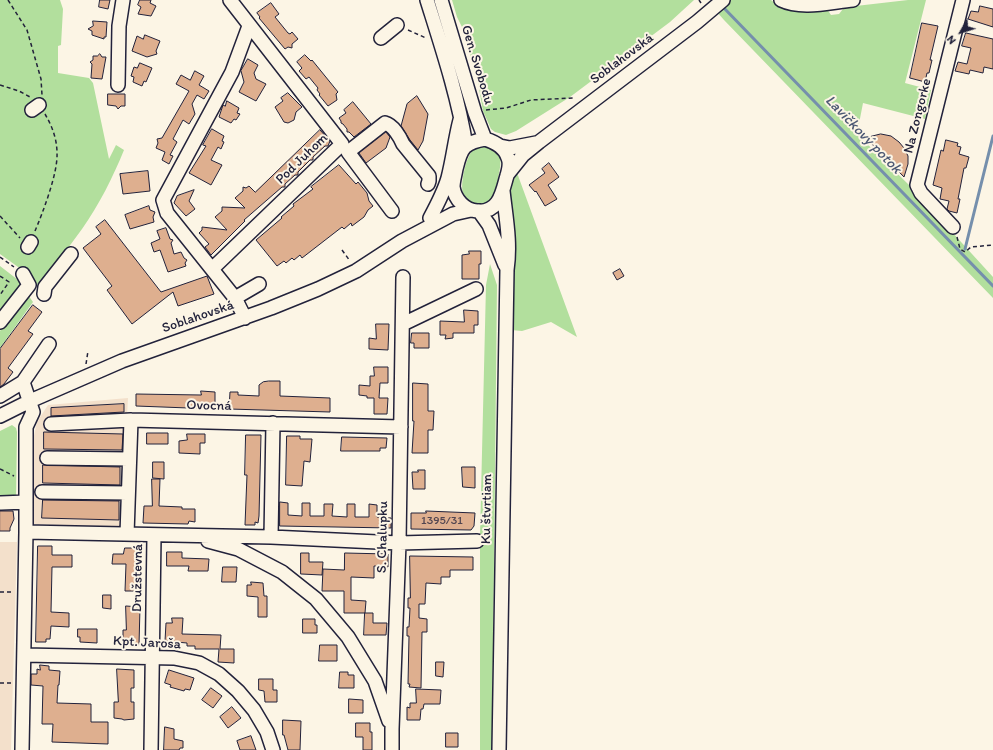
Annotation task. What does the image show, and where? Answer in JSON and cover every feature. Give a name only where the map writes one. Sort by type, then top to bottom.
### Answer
[{"type":"street","points":[[118,85],[120,26],[124,0]]},
{"type":"street","name":"Pod Juhom","points":[[212,269],[342,144],[230,0]]},
{"type":"street","name":"Gen. Svobodu","points":[[426,0],[461,116],[466,146]]},
{"type":"street","name":"Gen. Svobodu","points":[[441,0],[475,113],[485,139]]},
{"type":"street","name":"Soblahovská","points":[[507,175],[523,155],[539,142],[724,0]]},
{"type":"street","points":[[781,0],[786,3],[807,5],[846,0]]},
{"type":"street","name":"Na Zongorke","points":[[954,226],[921,193],[918,185],[963,0]]},
{"type":"street","points":[[380,38],[397,25]]},
{"type":"street","points":[[245,318],[235,298],[167,213],[163,200],[232,72],[249,26]]},
{"type":"street","points":[[451,182],[456,134],[461,116]]},
{"type":"street","points":[[392,211],[348,152],[385,123],[388,123],[401,138],[403,144],[429,176],[430,181],[428,184]]},
{"type":"street","points":[[451,182],[458,160],[466,146],[479,140],[485,139],[500,146],[510,148],[539,142]]},
{"type":"street","name":"Ku štvrtiam","points":[[475,211],[486,211],[493,208],[503,192],[509,158],[500,146]]},
{"type":"street","name":"Soblahovská","points":[[402,241],[430,218],[446,200],[451,182]]},
{"type":"street","name":"Ku štvrtiam","points":[[451,182],[459,201],[475,211],[489,225],[507,270]]},
{"type":"street","name":"Ku štvrtiam","points":[[498,750],[508,259],[508,235],[503,192]]},
{"type":"street","name":"Soblahovská","points":[[5,414],[122,361],[245,318],[318,289],[356,271],[402,241],[453,214],[475,211]]},
{"type":"street","points":[[44,294],[45,287],[71,254]]},
{"type":"street","name":"S. Chalupku","points":[[392,750],[399,543],[403,277]]},
{"type":"street","points":[[0,322],[26,279]]},
{"type":"street","points":[[235,298],[259,284]]},
{"type":"street","points":[[403,324],[476,289]]},
{"type":"street","points":[[0,396],[23,382],[49,344]]},
{"type":"street","points":[[22,750],[26,532],[26,427],[33,412],[23,382]]},
{"type":"street","points":[[5,414],[26,427]]},
{"type":"street","points":[[126,534],[131,420]]},
{"type":"street","name":"Ovocná","points":[[51,424],[131,420],[401,427]]},
{"type":"street","points":[[271,537],[273,423]]},
{"type":"street","points":[[47,458],[129,459]]},
{"type":"street","points":[[42,492],[128,493]]},
{"type":"street","points":[[1,503],[26,502]]},
{"type":"street","name":"Družstevná","points":[[26,532],[154,536],[151,750]]},
{"type":"street","points":[[154,536],[271,537],[399,543],[477,541]]},
{"type":"street","points":[[189,536],[238,549],[282,572],[316,598],[348,637],[375,681],[392,729]]},
{"type":"street","name":"Kpt. Jaroša","points":[[24,655],[174,658],[199,663],[219,674],[238,691],[254,710],[267,732],[273,750]]},
{"type":"path","points":[[8,0],[27,30],[41,79],[42,97],[36,106]]},
{"type":"path","points":[[397,25],[426,38]]},
{"type":"path","points":[[0,85],[19,91],[36,106],[52,126],[56,140],[57,153],[56,164],[42,216],[27,243],[0,216]]},
{"type":"path","points":[[482,111],[506,108],[531,100],[573,98]]},
{"type":"path","points":[[954,226],[960,249],[964,252],[971,247],[993,245]]},
{"type":"path","points":[[342,250],[350,261]]},
{"type":"path","points":[[0,258],[26,279]]},
{"type":"path","points":[[0,276],[9,282],[0,295]]},
{"type":"path","points":[[86,366],[88,351]]},
{"type":"path","points":[[0,469],[16,477]]},
{"type":"path","points":[[0,592],[13,592]]},
{"type":"shaded area","points":[[128,398],[121,528],[34,524],[33,440],[37,422],[48,405]]},
{"type":"shaded area","points":[[0,542],[17,542],[11,750],[0,750]]},
{"type":"green space","points":[[0,0],[60,0],[63,9],[61,45],[58,46],[58,73],[89,78],[93,83],[109,159],[116,145],[124,150],[105,191],[88,220],[66,251],[36,286],[25,272],[0,254]]},
{"type":"green space","points":[[452,0],[694,0],[670,22],[570,97],[516,131],[506,135],[495,132],[491,129],[483,111],[478,83],[463,29],[457,17]]},
{"type":"green space","points":[[731,0],[771,0],[790,9],[827,9],[831,15],[839,14],[847,7],[908,0],[926,0],[905,83],[931,90],[925,119],[863,103],[857,134],[909,185],[993,277],[993,298],[724,20],[717,12]]},
{"type":"green space","points":[[486,146],[498,154],[500,158],[500,170],[496,189],[491,199],[483,204],[477,204],[470,201],[464,195],[462,183],[466,163],[471,152],[476,148]]},
{"type":"green space","points":[[516,170],[577,337],[551,322],[522,331],[511,330],[515,265],[509,184]]},
{"type":"green space","points":[[490,264],[497,285],[492,750],[480,750],[480,536],[486,285]]},
{"type":"green space","points":[[0,266],[22,283],[0,311]]},
{"type":"green space","points":[[28,295],[33,302],[0,348],[0,331]]},
{"type":"green space","points":[[12,425],[16,428],[17,432],[16,499],[0,499],[0,431]]},
{"type":"building","points":[[100,0],[110,0],[108,9],[99,7]]},
{"type":"building","points":[[140,0],[151,0],[150,3],[156,6],[151,16],[138,14],[141,7],[138,5]]},
{"type":"building","points":[[271,3],[279,14],[275,17],[288,33],[290,34],[292,32],[298,39],[292,44],[292,48],[288,47],[285,49],[259,18],[260,17],[257,13]]},
{"type":"building","points":[[980,6],[993,9],[993,27],[968,19],[971,11],[978,12]]},
{"type":"building","points":[[93,21],[107,22],[106,37],[104,37],[104,39],[92,35],[92,31],[88,29],[93,26]]},
{"type":"building","points":[[922,23],[938,26],[930,60],[932,60],[929,73],[927,73],[925,82],[910,78]]},
{"type":"building","points":[[966,33],[993,39],[993,69],[984,67],[983,73],[970,70],[969,74],[955,71],[958,62],[967,64],[971,48],[962,46]]},
{"type":"building","points":[[145,35],[160,41],[156,51],[157,54],[147,57],[132,51],[137,36],[143,39]]},
{"type":"building","points":[[100,54],[102,57],[106,57],[102,79],[91,78],[92,64],[90,62],[93,60],[93,56]]},
{"type":"building","points":[[305,55],[311,61],[312,60],[338,92],[336,94],[337,100],[328,106],[319,95],[320,94],[317,90],[318,88],[309,77],[306,79],[299,71],[302,68],[297,62]]},
{"type":"building","points":[[248,59],[258,65],[254,73],[256,79],[266,84],[256,101],[239,92],[244,82],[241,71]]},
{"type":"building","points":[[140,63],[152,68],[146,82],[144,81],[142,86],[133,82],[134,77],[131,76],[134,67],[137,68]]},
{"type":"building","points":[[195,71],[204,76],[199,85],[209,91],[204,99],[197,95],[192,104],[195,114],[189,124],[183,120],[173,139],[177,142],[170,155],[173,156],[169,164],[162,160],[165,152],[156,148],[158,143],[157,139],[162,138],[189,91],[176,84],[181,75],[190,80]]},
{"type":"building","points":[[288,93],[302,107],[296,112],[294,120],[288,123],[284,122],[275,107],[283,101],[281,98]]},
{"type":"building","points":[[108,94],[125,94],[125,106],[121,106],[118,109],[116,106],[108,105]]},
{"type":"building","points":[[417,96],[428,114],[423,141],[418,150],[401,126],[407,104]]},
{"type":"building","points":[[227,101],[239,108],[237,113],[240,114],[236,120],[234,119],[231,123],[219,117],[223,105],[225,106]]},
{"type":"building","points":[[353,102],[371,124],[354,137],[347,132],[347,129],[341,123],[339,118],[346,113],[344,110]]},
{"type":"building","points":[[212,129],[224,136],[222,141],[224,142],[221,149],[218,147],[211,160],[222,165],[211,185],[189,173],[206,146],[203,145]]},
{"type":"building","points":[[320,130],[330,141],[328,146],[325,146],[313,157],[313,160],[310,160],[298,172],[298,175],[295,175],[285,184],[285,187],[282,187],[244,220],[245,221],[211,255],[205,247],[209,244],[199,233],[202,230],[202,227],[227,230],[215,217],[222,211],[222,207],[245,208],[235,198],[243,191],[243,187],[246,188],[249,186],[255,192]]},
{"type":"building","points":[[386,132],[390,137],[386,148],[366,163],[359,153]]},
{"type":"building","points":[[881,134],[891,136],[904,148],[908,156],[908,164],[904,177],[866,138]]},
{"type":"building","points":[[946,140],[958,143],[957,146],[961,147],[959,154],[969,157],[966,168],[964,168],[957,213],[947,209],[949,201],[940,199],[942,188],[933,185],[941,150],[943,151]]},
{"type":"building","points":[[549,163],[559,177],[548,185],[557,199],[545,206],[536,191],[535,192],[529,185],[545,173],[542,169]]},
{"type":"building","points":[[339,165],[356,184],[358,182],[367,193],[369,201],[373,206],[368,210],[364,217],[352,226],[351,223],[344,229],[342,227],[302,258],[300,255],[294,260],[292,258],[286,263],[284,261],[277,266],[256,240],[282,218],[281,217],[294,206],[293,204],[313,189],[311,187]]},
{"type":"building","points":[[148,171],[150,191],[123,194],[120,174]]},
{"type":"building","points":[[194,190],[189,201],[195,209],[186,216],[174,203],[177,196]]},
{"type":"building","points":[[149,206],[150,210],[155,212],[153,217],[154,222],[130,229],[125,215]]},
{"type":"building","points":[[105,220],[161,292],[207,276],[214,294],[178,306],[173,292],[132,324],[107,290],[112,286],[83,248],[101,234],[96,227]]},
{"type":"building","points":[[166,228],[170,239],[173,240],[171,243],[174,254],[181,252],[187,260],[185,263],[186,266],[168,272],[160,250],[154,252],[151,243],[160,239],[157,231]]},
{"type":"building","points":[[469,251],[481,251],[479,279],[462,279],[462,255],[469,254]]},
{"type":"building","points":[[620,269],[624,276],[617,280],[613,273]]},
{"type":"building","points":[[33,305],[42,312],[28,331],[33,334],[8,368],[13,372],[0,387],[0,349]]},
{"type":"building","points":[[464,310],[478,311],[478,325],[474,325],[474,333],[453,333],[453,338],[445,339],[446,335],[440,335],[440,321],[464,322]]},
{"type":"building","points":[[376,324],[389,324],[388,350],[369,349],[369,338],[376,339]]},
{"type":"building","points":[[412,333],[429,333],[429,348],[414,348],[414,343],[411,343]]},
{"type":"building","points":[[374,367],[388,367],[388,383],[380,383],[379,398],[388,398],[387,414],[374,414],[374,398],[367,398],[367,396],[359,395],[359,385],[370,386],[370,376],[374,376]]},
{"type":"building","points":[[280,381],[280,396],[330,398],[330,412],[229,409],[230,392],[238,392],[238,395],[259,396],[259,385],[263,382]]},
{"type":"building","points":[[413,383],[428,384],[428,411],[434,411],[433,430],[428,430],[428,453],[412,453],[414,421]]},
{"type":"building","points":[[201,391],[215,392],[215,409],[136,406],[136,394],[201,395]]},
{"type":"building","points":[[124,404],[124,412],[51,416],[51,408]]},
{"type":"building","points":[[44,432],[123,434],[122,450],[44,449]]},
{"type":"building","points":[[147,433],[168,433],[168,444],[147,444]]},
{"type":"building","points":[[187,434],[205,434],[205,443],[200,443],[200,454],[179,453],[179,441],[187,440]]},
{"type":"building","points":[[246,435],[261,435],[259,516],[258,523],[255,522],[255,525],[245,525],[247,475],[245,475]]},
{"type":"building","points":[[287,436],[300,436],[300,439],[312,439],[310,462],[304,461],[302,486],[286,485]]},
{"type":"building","points":[[342,437],[387,438],[386,448],[380,448],[380,451],[341,451]]},
{"type":"building","points":[[153,462],[164,462],[164,479],[153,478]]},
{"type":"building","points":[[43,465],[120,467],[120,485],[43,483]]},
{"type":"building","points":[[462,467],[475,467],[475,488],[463,487]]},
{"type":"building","points":[[418,470],[425,470],[425,489],[413,489],[412,472],[418,472]]},
{"type":"building","points":[[152,479],[160,479],[159,506],[195,509],[195,522],[189,521],[188,524],[143,523],[144,506],[152,506]]},
{"type":"building","points":[[43,500],[119,501],[119,520],[42,518]]},
{"type":"building","points":[[280,502],[288,503],[288,515],[302,516],[302,503],[310,503],[310,516],[324,516],[324,504],[333,504],[332,516],[347,517],[347,504],[355,504],[355,517],[369,517],[369,504],[377,505],[377,517],[391,518],[391,528],[280,526]]},
{"type":"building","points":[[0,511],[13,511],[14,519],[10,531],[0,531]]},
{"type":"building","points":[[426,511],[475,513],[474,526],[471,530],[411,529],[411,513],[426,513]]},
{"type":"building","points":[[38,546],[52,546],[52,555],[72,555],[72,567],[52,567],[51,612],[69,613],[69,627],[51,626],[50,639],[46,639],[46,642],[36,642]]},
{"type":"building","points":[[125,548],[142,548],[141,562],[137,562],[137,576],[141,576],[140,591],[125,591],[126,564],[112,564],[113,554],[123,554]]},
{"type":"building","points":[[167,552],[182,552],[182,558],[209,559],[208,571],[188,571],[189,566],[167,566]]},
{"type":"building","points":[[301,553],[309,553],[309,562],[323,562],[322,575],[301,574]]},
{"type":"building","points":[[345,553],[388,554],[388,567],[374,566],[374,578],[351,577],[351,600],[366,601],[365,613],[344,613],[344,591],[322,591],[323,569],[344,570]]},
{"type":"building","points":[[410,556],[473,557],[473,570],[450,570],[450,577],[441,577],[441,584],[426,583],[425,604],[419,604],[419,618],[427,619],[427,632],[422,632],[421,688],[409,687],[410,684],[408,684],[409,636],[407,636],[407,627],[409,627],[410,608],[408,608],[408,598],[410,598]]},
{"type":"building","points":[[223,567],[237,567],[236,582],[222,582]]},
{"type":"building","points":[[251,582],[263,583],[264,596],[267,596],[267,617],[258,617],[258,597],[247,596],[247,585],[251,585]]},
{"type":"building","points":[[103,595],[111,595],[111,609],[103,608]]},
{"type":"building","points":[[126,606],[140,607],[139,645],[123,644],[123,630],[126,630]]},
{"type":"building","points":[[365,613],[373,613],[373,623],[387,623],[386,635],[364,635]]},
{"type":"building","points":[[172,618],[183,618],[182,634],[221,635],[220,649],[234,649],[234,663],[218,662],[219,649],[195,649],[195,646],[187,646],[187,643],[165,641],[166,623],[172,623]]},
{"type":"building","points":[[303,619],[315,619],[317,633],[303,633]]},
{"type":"building","points":[[78,629],[97,629],[97,643],[80,642],[80,637],[78,637]]},
{"type":"building","points":[[320,645],[337,645],[337,661],[319,661]]},
{"type":"building","points":[[436,662],[444,662],[443,677],[436,676]]},
{"type":"building","points":[[40,665],[49,666],[49,670],[60,671],[57,703],[91,704],[91,722],[108,722],[108,744],[52,742],[53,724],[42,724],[43,686],[31,685],[31,674],[37,674],[37,669],[40,670]]},
{"type":"building","points":[[117,669],[134,670],[134,688],[131,688],[131,702],[134,702],[134,719],[124,720],[114,718],[114,702],[118,702]]},
{"type":"building","points":[[169,670],[194,678],[190,690],[185,689],[184,691],[170,687],[171,685],[165,683]]},
{"type":"building","points":[[340,672],[348,672],[348,675],[354,675],[354,688],[339,688]]},
{"type":"building","points":[[259,679],[273,679],[273,690],[277,690],[277,702],[265,702],[264,691],[259,690]]},
{"type":"building","points":[[211,688],[222,696],[213,708],[202,700]]},
{"type":"building","points":[[416,689],[441,690],[440,704],[424,704],[423,709],[421,709],[420,720],[407,720],[407,707],[410,708],[410,703],[416,703]]},
{"type":"building","points":[[349,699],[363,700],[363,713],[349,713]]},
{"type":"building","points":[[232,707],[241,718],[228,728],[220,717]]},
{"type":"building","points":[[283,720],[301,721],[300,750],[288,750],[283,735]]},
{"type":"building","points":[[356,723],[370,723],[370,732],[372,732],[372,750],[363,750],[363,737],[356,737]]},
{"type":"building","points":[[165,727],[174,729],[174,739],[183,741],[183,748],[180,748],[179,750],[164,750]]},
{"type":"building","points":[[446,733],[458,733],[458,747],[446,747]]},
{"type":"building","points":[[251,736],[256,750],[240,750],[237,741]]},
{"type":"waterway","name":"Lavičkový potok","points":[[722,6],[993,286]]},
{"type":"waterway","points":[[965,249],[993,136]]}]
